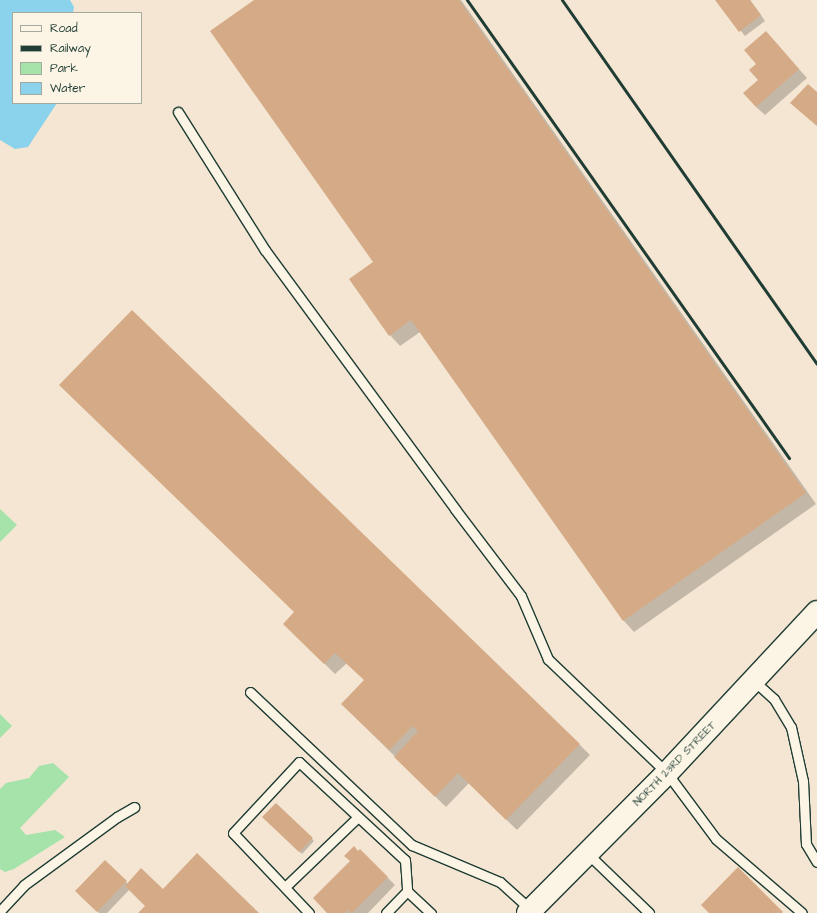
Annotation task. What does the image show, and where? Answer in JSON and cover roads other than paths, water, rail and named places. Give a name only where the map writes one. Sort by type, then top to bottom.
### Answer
[{"type":"main road","name":"NORTH 23RD STREET","points":[[532,912],[667,773],[817,612]]},
{"type":"lane","points":[[178,112],[265,250],[455,509],[521,596],[548,659],[667,773],[716,839],[802,913]]},
{"type":"lane","points":[[754,681],[774,698],[791,727],[803,781],[806,844],[817,862]]},
{"type":"lane","points":[[250,692],[412,846],[500,882],[532,912]]},
{"type":"lane","points":[[309,913],[233,833],[299,762],[405,860],[407,890],[431,913]]},
{"type":"lane","points":[[0,911],[24,885],[117,817],[134,807]]},
{"type":"lane","points":[[285,887],[358,817]]},
{"type":"lane","points":[[588,854],[649,913]]},
{"type":"lane","points":[[389,912],[407,890]]},
{"type":"water","points":[[0,0],[70,0],[74,7],[73,12],[12,12],[12,104],[56,104],[28,147],[15,149],[0,140]]},
{"type":"railway","points":[[467,0],[789,458]]},
{"type":"railway","points":[[562,0],[817,364]]}]
